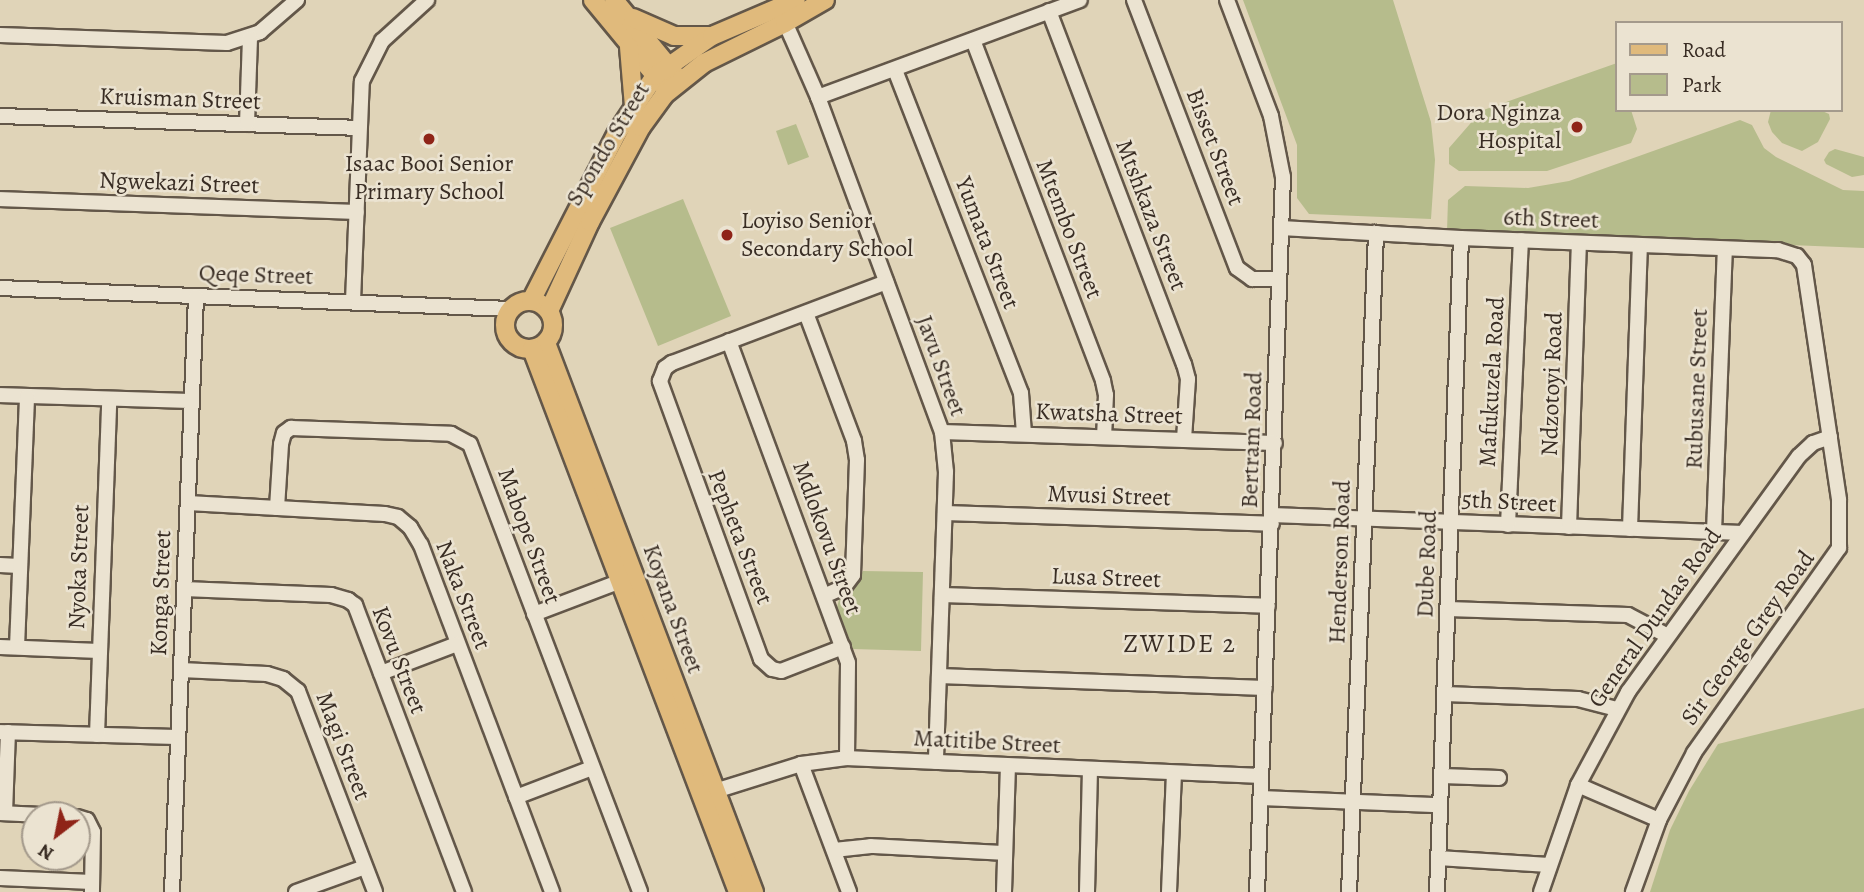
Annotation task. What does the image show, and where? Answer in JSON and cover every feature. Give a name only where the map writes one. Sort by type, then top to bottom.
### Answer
[{"type":"main road","points":[[593,0],[629,43],[662,71]]},
{"type":"main road","points":[[614,0],[673,85]]},
{"type":"main road","name":"Spondo Street","points":[[549,311],[568,266],[641,127],[673,85],[782,15],[796,0]]},
{"type":"main road","name":"Spondo Street","points":[[531,301],[634,106],[662,71],[712,36],[825,0]]},
{"type":"main road","points":[[626,15],[674,36],[712,36]]},
{"type":"main road","points":[[629,43],[634,106]]},
{"type":"main road","points":[[531,301],[538,302],[549,311],[554,328],[539,346],[520,348],[508,337],[504,326],[510,309],[519,302],[531,301]]},
{"type":"main road","name":"Koyana Street","points":[[539,346],[621,581],[738,892]]},
{"type":"main road","name":"Koyana Street","points":[[539,346],[754,892]]},
{"type":"street","points":[[0,35],[213,43],[250,38],[298,0]]},
{"type":"street","points":[[353,301],[362,81],[382,41],[427,0]]},
{"type":"street","points":[[818,97],[1080,0]]},
{"type":"street","name":"Bisset Street","points":[[1134,0],[1237,268],[1252,279],[1279,279]]},
{"type":"street","name":"Bertram Road","points":[[1227,0],[1279,143],[1283,177],[1257,892]]},
{"type":"street","name":"Mtshkaza Street","points":[[1049,11],[1186,373],[1184,440]]},
{"type":"street","name":"Javu Street","points":[[782,15],[818,97],[942,432],[946,472],[936,762]]},
{"type":"street","points":[[247,124],[250,38]]},
{"type":"street","name":"Mtembo Street","points":[[973,40],[1103,381],[1104,437]]},
{"type":"street","name":"Yumata Street","points":[[895,70],[1021,393],[1024,434]]},
{"type":"street","name":"Kruisman Street","points":[[0,116],[359,128]]},
{"type":"street","name":"Ngwekazi Street","points":[[0,199],[357,212]]},
{"type":"street","name":"6th Street","points":[[1281,228],[1792,253],[1801,260],[1808,273]]},
{"type":"street","name":"Henderson Road","points":[[1349,892],[1376,233]]},
{"type":"street","name":"Dube Road","points":[[1437,892],[1461,238]]},
{"type":"street","name":"Mafukuzela Road","points":[[1508,525],[1521,240]]},
{"type":"street","name":"Ndzotoyi Road","points":[[1569,527],[1579,243]]},
{"type":"street","points":[[1630,529],[1640,246]]},
{"type":"street","name":"Rubusane Street","points":[[1714,532],[1725,249]]},
{"type":"street","name":"Sir George Grey Road","points":[[1633,892],[1659,820],[1709,729],[1839,548],[1841,519],[1808,273]]},
{"type":"street","points":[[729,341],[886,282]]},
{"type":"street","name":"Qeqe Street","points":[[0,288],[510,309]]},
{"type":"street","name":"Konga Street","points":[[172,892],[196,296]]},
{"type":"street","points":[[806,313],[857,454],[853,575],[844,587],[826,596]]},
{"type":"street","name":"Pepheta Street","points":[[729,341],[665,368],[660,381],[661,390],[761,659],[772,669],[781,671],[843,648]]},
{"type":"street","name":"Mdlokovu Street","points":[[729,341],[826,596],[843,648],[850,682],[847,758]]},
{"type":"street","points":[[0,395],[191,401]]},
{"type":"street","points":[[17,647],[27,396]]},
{"type":"street","name":"Nyoka Street","points":[[97,735],[109,400]]},
{"type":"street","name":"Mabope Street","points":[[277,508],[281,444],[284,433],[291,428],[459,436],[470,444],[640,892]]},
{"type":"street","name":"Kwatsha Street","points":[[942,432],[1275,443]]},
{"type":"street","name":"General Dundas Road","points":[[1541,892],[1578,785],[1617,709],[1666,635],[1804,450],[1830,436]]},
{"type":"street","name":"Naka Street","points":[[188,503],[384,514],[405,521],[421,545],[552,892]]},
{"type":"street","name":"Mvusi Street","points":[[945,513],[1272,519]]},
{"type":"street","name":"5th Street","points":[[1272,519],[1364,519],[1743,533]]},
{"type":"street","points":[[0,565],[19,566]]},
{"type":"street","points":[[534,614],[621,581]]},
{"type":"street","name":"Kovu Street","points":[[184,589],[331,595],[348,600],[360,616],[464,892]]},
{"type":"street","name":"Lusa Street","points":[[942,595],[1268,607]]},
{"type":"street","points":[[1448,609],[1628,615],[1666,635]]},
{"type":"street","points":[[382,673],[457,644]]},
{"type":"street","points":[[0,647],[99,652]]},
{"type":"street","name":"Magi Street","points":[[181,670],[267,674],[283,679],[298,691],[375,892]]},
{"type":"street","points":[[939,676],[1265,688]]},
{"type":"street","points":[[1445,694],[1578,699],[1617,709]]},
{"type":"street","points":[[21,814],[3,813],[4,732],[178,737]]},
{"type":"street","name":"Matitibe Street","points":[[715,790],[801,764],[847,758],[1090,771],[1261,776]]},
{"type":"street","points":[[801,764],[849,892]]},
{"type":"street","points":[[1004,892],[1008,766]]},
{"type":"street","points":[[516,797],[592,768]]},
{"type":"street","points":[[1087,892],[1090,771]]},
{"type":"street","points":[[1169,892],[1174,774]]},
{"type":"street","points":[[1441,776],[1499,778]]},
{"type":"street","points":[[1578,785],[1659,820]]},
{"type":"street","points":[[1261,798],[1439,805]]},
{"type":"street","points":[[0,878],[92,887],[91,824]]},
{"type":"street","points":[[834,850],[871,846],[1005,853]]},
{"type":"street","points":[[1438,858],[1549,865]]},
{"type":"street","points":[[296,892],[365,867]]},
{"type":"green space","points":[[1243,0],[1393,0],[1431,122],[1435,160],[1431,219],[1309,214],[1297,198],[1297,145]]},
{"type":"green space","points":[[1616,63],[1616,112],[1632,112],[1637,129],[1631,143],[1547,171],[1459,171],[1449,164],[1449,148],[1476,117],[1475,113]]},
{"type":"green space","points":[[1770,112],[1824,112],[1829,114],[1830,119],[1818,142],[1802,151],[1782,143],[1772,132],[1768,122]]},
{"type":"green space","points":[[1740,120],[1752,125],[1764,148],[1776,157],[1843,190],[1864,191],[1864,248],[1447,231],[1448,200],[1465,186],[1528,188],[1569,181]]},
{"type":"green space","points":[[796,124],[809,157],[788,165],[776,131]]},
{"type":"green space","points":[[1835,149],[1864,157],[1864,175],[1852,177],[1826,164],[1824,160],[1829,152]]},
{"type":"green space","points":[[683,199],[731,316],[658,346],[610,228]]},
{"type":"green space","points":[[863,571],[923,572],[921,651],[853,649],[837,607],[840,596],[854,587]]},
{"type":"green space","points":[[1864,708],[1864,892],[1650,892],[1670,830],[1689,791],[1718,744]]},
{"type":"place","name":"Dora Nginza Hospital","points":[[1577,127]]},
{"type":"place","name":"Isaac Booi Senior Primary School","points":[[429,139]]},
{"type":"place","name":"Loyiso Senior Secondary School","points":[[727,235]]},
{"type":"district","name":"ZWIDE 2","points":[[1180,644]]}]
